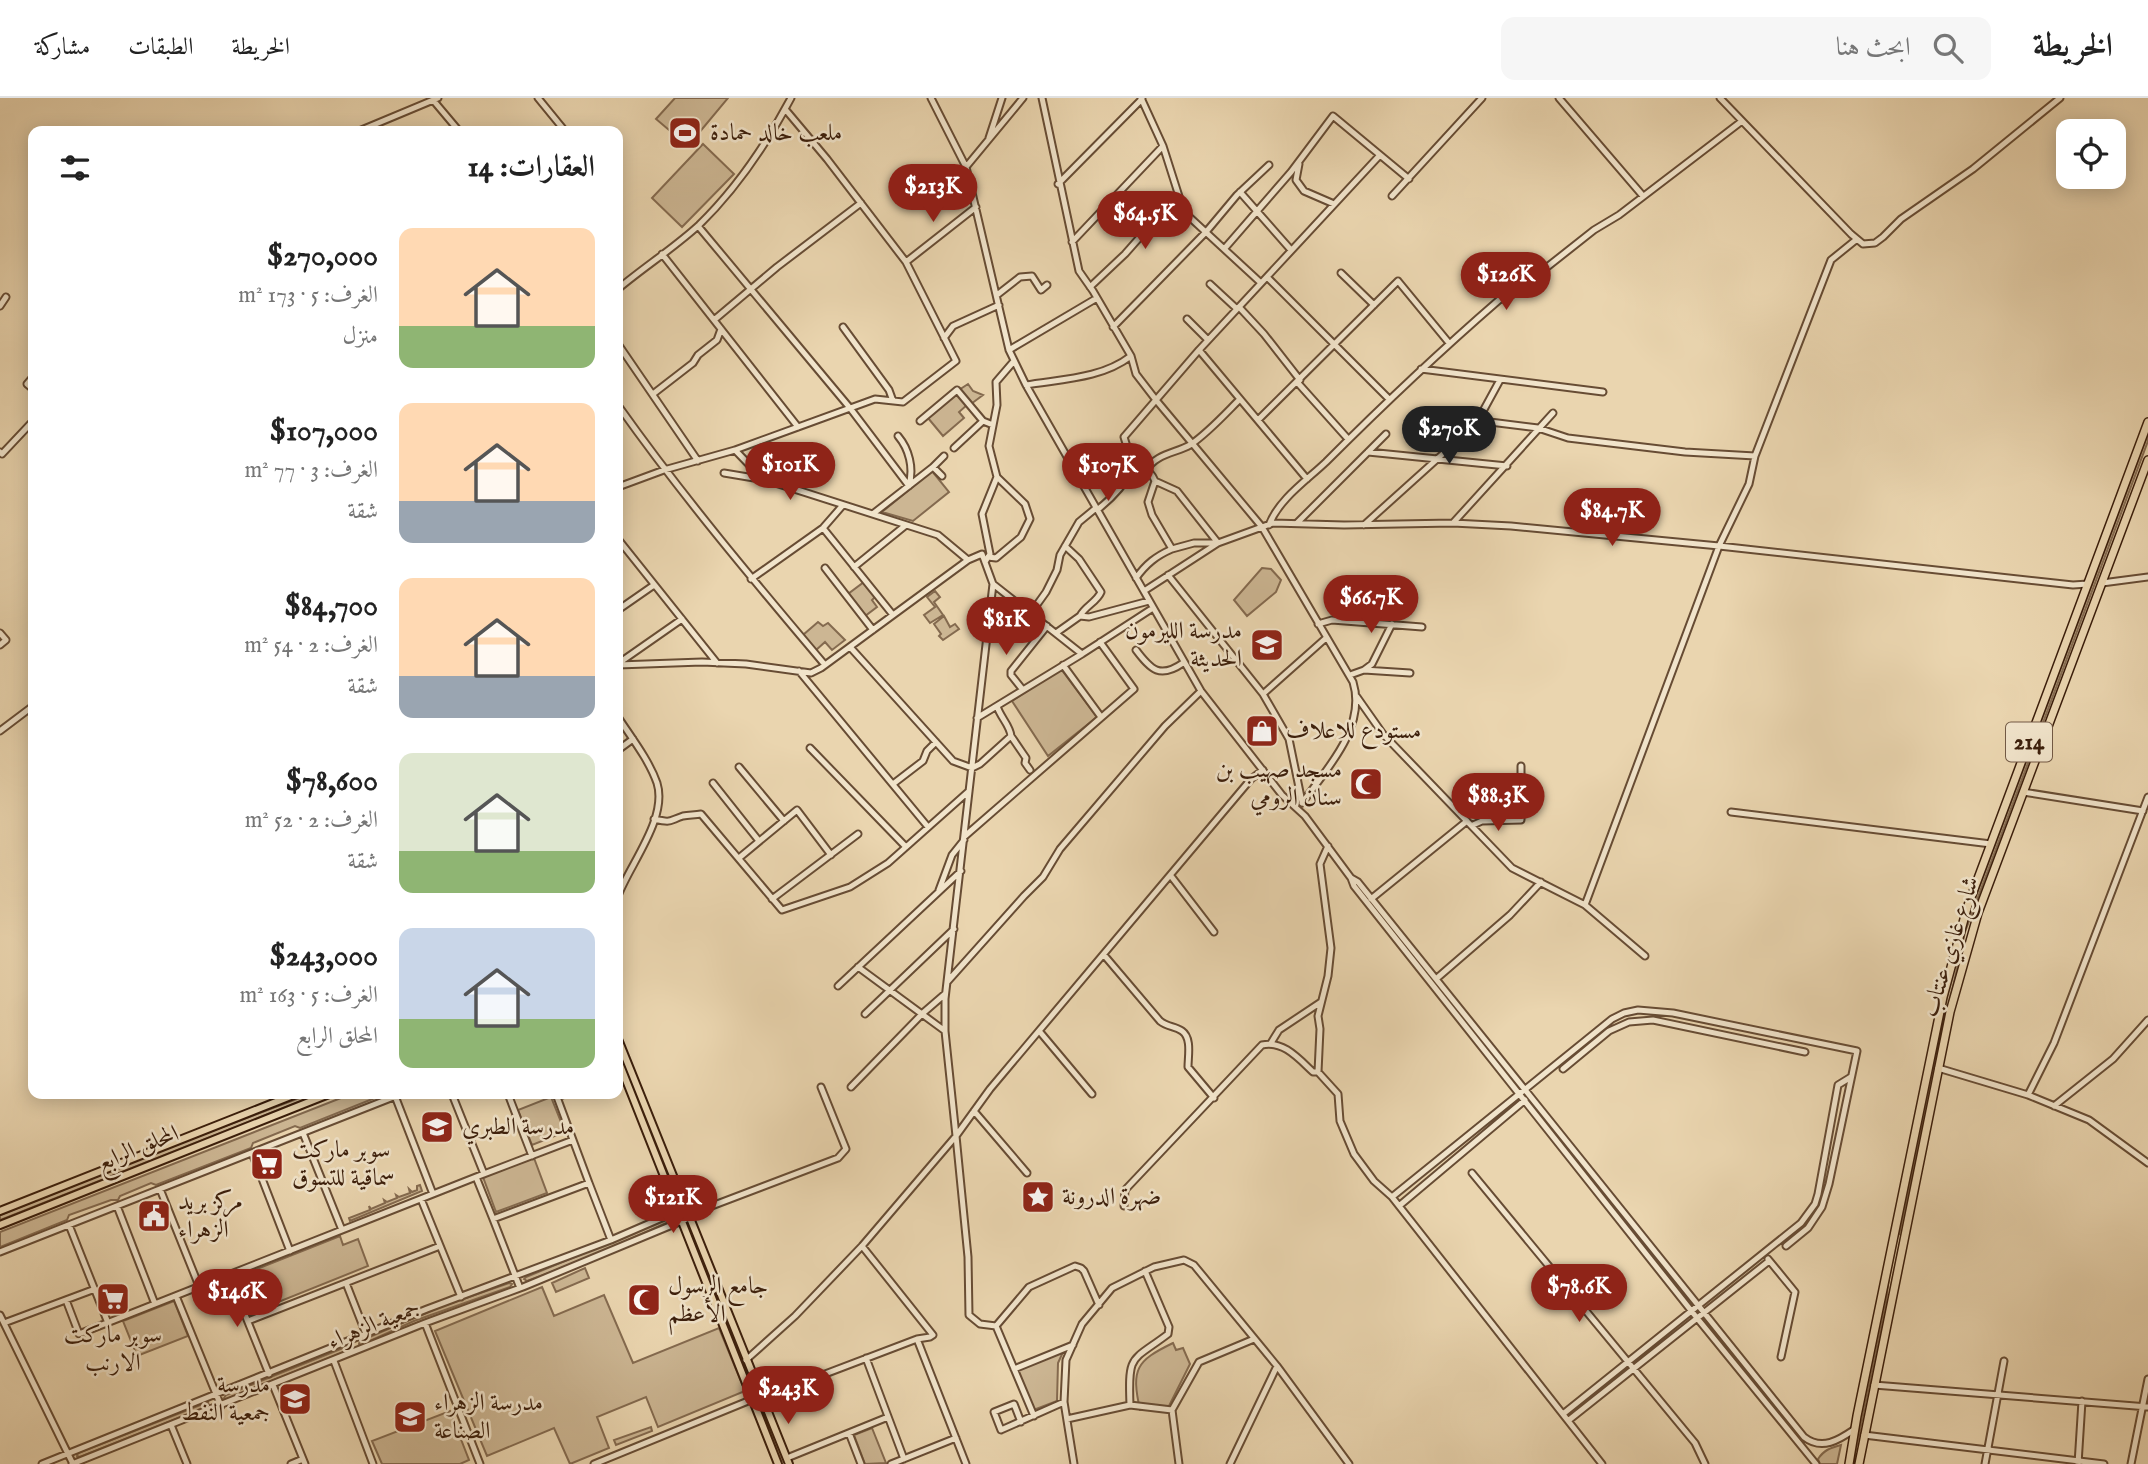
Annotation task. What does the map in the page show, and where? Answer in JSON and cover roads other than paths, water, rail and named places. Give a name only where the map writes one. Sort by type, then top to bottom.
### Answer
[{"type":"highway","name":"214","points":[[1849,1464],[1943,997],[1967,908],[2148,422]]},
{"type":"highway","name":"شارع غازي عنتاب","points":[[1859,1464],[1950,1012],[1979,913],[2148,460]]},
{"type":"highway","points":[[1892,1246],[1902,1248]]},
{"type":"main road","points":[[623,1052],[778,1464]]},
{"type":"main road","points":[[623,1081],[684,1215],[788,1461]]},
{"type":"main road","name":"المحلق الرابع","points":[[0,1211],[283,1099]]},
{"type":"main road","name":"المحلق الرابع","points":[[0,1225],[316,1099]]},
{"type":"street","points":[[538,98],[561,125]]},
{"type":"street","points":[[623,285],[698,226],[729,192],[756,155],[791,98]]},
{"type":"street","points":[[931,98],[966,167],[1009,350],[1026,385],[1200,691],[1282,794],[1328,846],[1354,886],[1427,973],[1436,979],[1524,1088],[1594,1183]]},
{"type":"street","points":[[988,140],[1002,98]]},
{"type":"street","points":[[966,167],[1023,98]]},
{"type":"street","points":[[1042,98],[1058,184],[1079,271],[1131,355],[1136,374],[1265,526],[1318,624],[1350,676],[1356,696],[1383,734],[1512,867],[1585,905],[1645,956]]},
{"type":"street","points":[[1392,196],[1482,98]]},
{"type":"street","points":[[1559,98],[1643,196]]},
{"type":"street","points":[[1720,98],[1863,244],[1875,243],[1901,219],[1994,152],[2060,98]]},
{"type":"street","points":[[372,126],[435,99],[455,126]]},
{"type":"street","points":[[1058,184],[1142,99],[1163,146],[1184,212],[1261,283]]},
{"type":"street","points":[[623,485],[664,470],[735,450],[874,399],[903,402],[956,361],[906,262],[785,109]]},
{"type":"street","points":[[1225,248],[1300,161],[1334,116],[1409,179]]},
{"type":"street","points":[[1265,526],[1307,478],[1449,343],[1499,300],[1513,294],[1594,230],[1619,215],[1742,121]]},
{"type":"street","points":[[1072,242],[1163,146]]},
{"type":"street","points":[[1172,549],[1152,515],[1148,502],[1155,481],[1151,471],[1136,463],[1124,437],[1208,340],[1380,155]]},
{"type":"street","points":[[1300,161],[1296,180],[1304,191],[1334,204]]},
{"type":"street","points":[[1113,327],[1206,232],[1240,192],[1269,165]]},
{"type":"street","points":[[1240,192],[1291,250]]},
{"type":"street","points":[[1090,287],[1125,254],[1178,194]]},
{"type":"street","points":[[714,320],[777,267],[861,203]]},
{"type":"street","points":[[906,262],[976,207]]},
{"type":"street","points":[[698,226],[849,408],[909,485]]},
{"type":"street","points":[[1585,905],[1719,546],[1749,485],[1755,456],[1831,260],[1857,239]]},
{"type":"street","points":[[662,254],[798,427]]},
{"type":"street","points":[[1341,273],[1374,306]]},
{"type":"street","points":[[997,295],[1020,277],[1032,276],[1041,290],[1048,285]]},
{"type":"street","points":[[1267,276],[1390,399]]},
{"type":"street","points":[[1258,420],[1398,281],[1449,343]]},
{"type":"street","points":[[1210,284],[1264,334],[1348,439]]},
{"type":"street","points":[[0,306],[6,297]]},
{"type":"street","points":[[1009,350],[1097,298]]},
{"type":"street","points":[[944,338],[953,326],[999,305]]},
{"type":"street","points":[[1187,320],[1208,340]]},
{"type":"street","points":[[843,327],[889,390],[893,401]]},
{"type":"street","points":[[653,394],[718,340],[721,329]]},
{"type":"street","points":[[1199,350],[1307,478]]},
{"type":"street","points":[[623,351],[698,461]]},
{"type":"street","points":[[1026,385],[1092,375],[1122,362],[1131,355]]},
{"type":"street","points":[[986,559],[996,558],[1021,537],[1029,524],[1025,504],[997,477],[989,446],[997,405],[996,382],[1014,361]]},
{"type":"street","points":[[1421,369],[1603,392]]},
{"type":"street","points":[[1364,524],[1476,424],[1500,380]]},
{"type":"street","points":[[920,421],[957,390],[983,421],[993,425]]},
{"type":"street","points":[[1147,470],[1149,465],[1162,456],[1193,443],[1240,399]]},
{"type":"street","points":[[623,412],[664,470],[751,579],[825,665]]},
{"type":"street","points":[[1453,523],[1553,413]]},
{"type":"street","points":[[1434,416],[1476,424],[1490,422],[1538,428],[1568,438],[1685,452],[1755,456]]},
{"type":"street","points":[[954,448],[983,421]]},
{"type":"street","points":[[1,454],[28,426]]},
{"type":"street","points":[[1297,524],[1387,434]]},
{"type":"street","points":[[898,436],[906,447],[911,476],[909,485]]},
{"type":"street","points":[[735,450],[763,480],[938,535],[968,560]]},
{"type":"street","points":[[1368,452],[1507,466]]},
{"type":"street","points":[[874,513],[944,456]]},
{"type":"street","points":[[1031,613],[1046,592],[1057,570],[1060,555],[1079,522],[1124,485],[1136,463]]},
{"type":"street","points":[[788,488],[813,467]]},
{"type":"street","points":[[933,467],[942,476]]},
{"type":"street","points":[[724,473],[754,478],[760,476]]},
{"type":"street","points":[[986,559],[990,554],[982,514],[997,477]]},
{"type":"street","points":[[1155,481],[1177,491],[1218,542]]},
{"type":"street","points":[[751,579],[823,528],[843,505]]},
{"type":"street","points":[[1136,578],[1158,555],[1172,549],[1218,542],[1265,526],[1453,523],[1511,526],[2088,584]]},
{"type":"street","points":[[854,567],[906,525]]},
{"type":"street","points":[[823,528],[893,615]]},
{"type":"street","points":[[1144,592],[1218,542]]},
{"type":"street","points":[[623,545],[717,663]]},
{"type":"street","points":[[1056,633],[1080,616],[1101,592],[1079,559],[1065,546]]},
{"type":"street","points":[[623,664],[755,664],[811,673],[968,560],[982,554],[986,559],[993,584],[945,994],[945,1031],[968,1257],[969,1315],[980,1324],[996,1326]]},
{"type":"street","points":[[825,568],[873,630]]},
{"type":"street","points":[[1168,575],[1263,694],[1289,739],[1302,803]]},
{"type":"street","points":[[2102,583],[2148,578]]},
{"type":"street","points":[[993,584],[1082,654]]},
{"type":"street","points":[[623,607],[654,585]]},
{"type":"street","points":[[1080,616],[1089,617],[1149,601]]},
{"type":"street","points":[[976,719],[1153,608]]},
{"type":"street","points":[[623,661],[682,620]]},
{"type":"street","points":[[1318,624],[1332,620],[1422,627]]},
{"type":"street","points":[[1350,676],[1372,664],[1392,624]]},
{"type":"street","points":[[1023,690],[1011,675],[1011,670],[1047,626]]},
{"type":"street","points":[[0,633],[6,640],[0,645]]},
{"type":"street","points":[[1263,694],[1326,638]]},
{"type":"street","points":[[939,892],[952,855],[964,838],[1134,690],[1100,642]]},
{"type":"street","points":[[850,647],[953,761],[972,768],[1011,736]]},
{"type":"street","points":[[1136,650],[1151,668],[1164,672],[1183,663]]},
{"type":"street","points":[[1063,665],[1101,717]]},
{"type":"street","points":[[1364,670],[1410,673]]},
{"type":"street","points":[[799,671],[929,827]]},
{"type":"street","points":[[947,983],[1043,877],[1060,849],[1166,726],[1200,691]]},
{"type":"street","points":[[1300,812],[1302,803],[1338,754],[1354,719],[1356,696]]},
{"type":"street","points":[[997,706],[999,716],[1026,758],[1025,763],[1030,770]]},
{"type":"street","points":[[0,731],[28,710]]},
{"type":"street","points":[[623,724],[658,786],[658,803],[652,829],[623,885]]},
{"type":"street","points":[[623,746],[633,739]]},
{"type":"street","points":[[893,784],[923,761],[936,742]]},
{"type":"street","points":[[810,748],[906,847]]},
{"type":"street","points":[[1371,899],[1470,823],[1521,820],[1521,766]]},
{"type":"street","points":[[739,767],[784,821]]},
{"type":"street","points":[[746,1360],[795,1316],[862,1246],[1251,779],[1263,770]]},
{"type":"street","points":[[713,783],[759,841]]},
{"type":"street","points":[[654,819],[674,822],[682,817],[701,814],[782,910],[836,894],[888,863],[969,791]]},
{"type":"street","points":[[2023,792],[2143,811]]},
{"type":"street","points":[[2028,1095],[2054,1043],[2148,797]]},
{"type":"street","points":[[739,858],[797,810],[831,855]]},
{"type":"street","points":[[1731,812],[1991,844]]},
{"type":"street","points":[[772,899],[858,834]]},
{"type":"street","points":[[1318,1072],[1318,1017],[1328,976],[1331,948],[1320,864],[1328,846]]},
{"type":"street","points":[[838,986],[961,871]]},
{"type":"street","points":[[1171,876],[1213,932]]},
{"type":"street","points":[[1351,878],[1358,882],[1524,1101],[1594,1183],[1697,1318],[1816,1464]]},
{"type":"street","points":[[1436,979],[1510,915],[1541,882]]},
{"type":"street","points":[[865,1014],[954,929]]},
{"type":"street","points":[[1104,955],[1160,1021],[1168,1027],[1182,1031],[1189,1043],[1188,1067],[1214,1098]]},
{"type":"street","points":[[858,967],[945,1031]]},
{"type":"street","points":[[851,1087],[945,994]]},
{"type":"street","points":[[1271,1043],[1279,1030],[1321,1002]]},
{"type":"street","points":[[1392,1197],[1612,1019],[1639,1010],[1673,1013],[1857,1051],[1822,1207],[1808,1228],[1787,1246]]},
{"type":"street","points":[[1563,1069],[1609,1031],[1629,1022],[1653,1020],[1805,1052]]},
{"type":"street","points":[[2054,1106],[2113,1059],[2148,1020]]},
{"type":"street","points":[[1040,1032],[1092,1094]]},
{"type":"street","points":[[1591,1035],[1597,1042]]},
{"type":"street","points":[[1124,1206],[1125,1190],[1262,1045],[1271,1043],[1287,1050],[1313,1072],[1318,1072],[1338,1094],[1340,1121],[1354,1154],[1374,1181],[1392,1197],[1602,1464]]},
{"type":"street","points":[[1938,1068],[2028,1095],[2089,1120],[2148,1163]]},
{"type":"street","points":[[1563,1414],[1801,1223],[1815,1204],[1821,1183],[1838,1085],[1851,1076]]},
{"type":"street","points":[[684,1215],[838,1158],[844,1153],[846,1149],[821,1087]]},
{"type":"street","points":[[1399,1206],[1530,1096]]},
{"type":"street","points":[[0,1252],[388,1099]]},
{"type":"street","points":[[399,1099],[433,1194]]},
{"type":"street","points":[[454,1099],[484,1174]]},
{"type":"street","points":[[510,1099],[532,1156]]},
{"type":"street","points":[[558,1099],[611,1240]]},
{"type":"street","points":[[974,1111],[1027,1173]]},
{"type":"street","points":[[303,1133],[342,1230]]},
{"type":"street","points":[[66,1300],[79,1334],[573,1140]]},
{"type":"street","points":[[1454,1146],[1462,1154]]},
{"type":"street","points":[[252,1153],[290,1251]]},
{"type":"street","points":[[1472,1173],[1695,1443],[1705,1464]]},
{"type":"street","points":[[476,1177],[520,1288]]},
{"type":"street","points":[[493,1219],[589,1184]]},
{"type":"street","points":[[160,1189],[200,1286]]},
{"type":"street","points":[[421,1199],[461,1297]]},
{"type":"street","points":[[117,1206],[155,1304]]},
{"type":"street","name":"جمعية الزهراء","points":[[42,1464],[461,1297],[684,1215]]},
{"type":"street","name":"جمعية الزهراء","points":[[73,1464],[425,1323],[520,1288],[684,1215]]},
{"type":"street","points":[[1621,1217],[1698,1306],[1804,1437],[1819,1445],[1838,1440],[1855,1429]]},
{"type":"street","points":[[69,1225],[108,1323]]},
{"type":"street","points":[[248,1321],[440,1246]]},
{"type":"street","points":[[762,1398],[933,1335],[862,1246]]},
{"type":"street","points":[[1763,1254],[1795,1292],[1781,1357]]},
{"type":"street","points":[[1074,1464],[1064,1402],[1066,1360],[1082,1324],[1112,1288],[1145,1271],[1176,1261],[1188,1261],[1276,1366],[1349,1464]]},
{"type":"street","points":[[1569,1420],[1769,1261]]},
{"type":"street","points":[[996,1326],[1028,1286],[1075,1266],[1084,1271],[1099,1305]]},
{"type":"street","points":[[1130,1405],[1131,1366],[1145,1348],[1170,1331],[1145,1271]]},
{"type":"street","points":[[229,1275],[269,1374]]},
{"type":"street","points":[[346,1283],[366,1334]]},
{"type":"street","points":[[4,1323],[95,1289]]},
{"type":"street","points":[[176,1296],[220,1406]]},
{"type":"street","points":[[0,1315],[73,1464]]},
{"type":"street","points":[[425,1323],[480,1464]]},
{"type":"street","points":[[996,1326],[1034,1416]]},
{"type":"street","points":[[353,1339],[358,1351]]},
{"type":"street","points":[[917,1339],[966,1464]]},
{"type":"street","points":[[1179,1464],[1172,1410],[1199,1362],[1254,1339]]},
{"type":"street","points":[[1014,1369],[1073,1345]]},
{"type":"street","points":[[866,1359],[904,1459]]},
{"type":"street","points":[[334,1361],[373,1464]]},
{"type":"street","points":[[1985,1464],[2004,1362]]},
{"type":"street","points":[[1740,1370],[1746,1365]]},
{"type":"street","points":[[1230,1464],[1276,1366]]},
{"type":"street","points":[[2132,1464],[2145,1407],[2148,1379]]},
{"type":"street","points":[[273,1385],[304,1462],[290,1464]]},
{"type":"street","points":[[1874,1385],[2145,1407]]},
{"type":"street","points":[[595,1464],[753,1399]]},
{"type":"street","points":[[2079,1462],[2082,1401]]},
{"type":"street","points":[[1021,1422],[1014,1404],[994,1412],[1001,1430],[1021,1422],[1064,1402]]},
{"type":"street","points":[[1067,1419],[1130,1405],[1172,1410]]},
{"type":"street","points":[[1774,1413],[1780,1408]]},
{"type":"street","points":[[788,1461],[888,1416]]},
{"type":"street","points":[[171,1425],[187,1464]]},
{"type":"street","points":[[849,1433],[861,1464]]},
{"type":"street","points":[[1864,1435],[2104,1464]]},
{"type":"street","points":[[891,1464],[956,1438]]},
{"type":"street","points":[[1811,1458],[1819,1445]]},
{"type":"street","points":[[2035,1455],[2035,1464]]},
{"type":"place","name":"ملعب خالد حمادة","points":[[685,133]]},
{"type":"place","name":"مدرسة الليرمون الحديثة","points":[[1267,645]]},
{"type":"place","name":"مستودع للاعلاف","points":[[1262,731]]},
{"type":"place","name":"مسجد صهيب بن سنان الرومي","points":[[1366,784]]},
{"type":"place","name":"مدرسة الطبري","points":[[437,1127]]},
{"type":"place","name":"سوبر ماركت سماقية للتسوق","points":[[267,1164]]},
{"type":"place","name":"ضهرة الدرونة","points":[[1038,1197]]},
{"type":"place","name":"مركز بريد الزهراء","points":[[154,1216]]},
{"type":"place","name":"سوبر ماركت الارنب","points":[[113,1299]]},
{"type":"place","name":"جامع الرسول الأعظم","points":[[644,1300]]},
{"type":"place","name":"مدرسة جمعية النفط","points":[[295,1399]]},
{"type":"place","name":"مدرسة الزهراء الصناعة","points":[[410,1417]]}]
